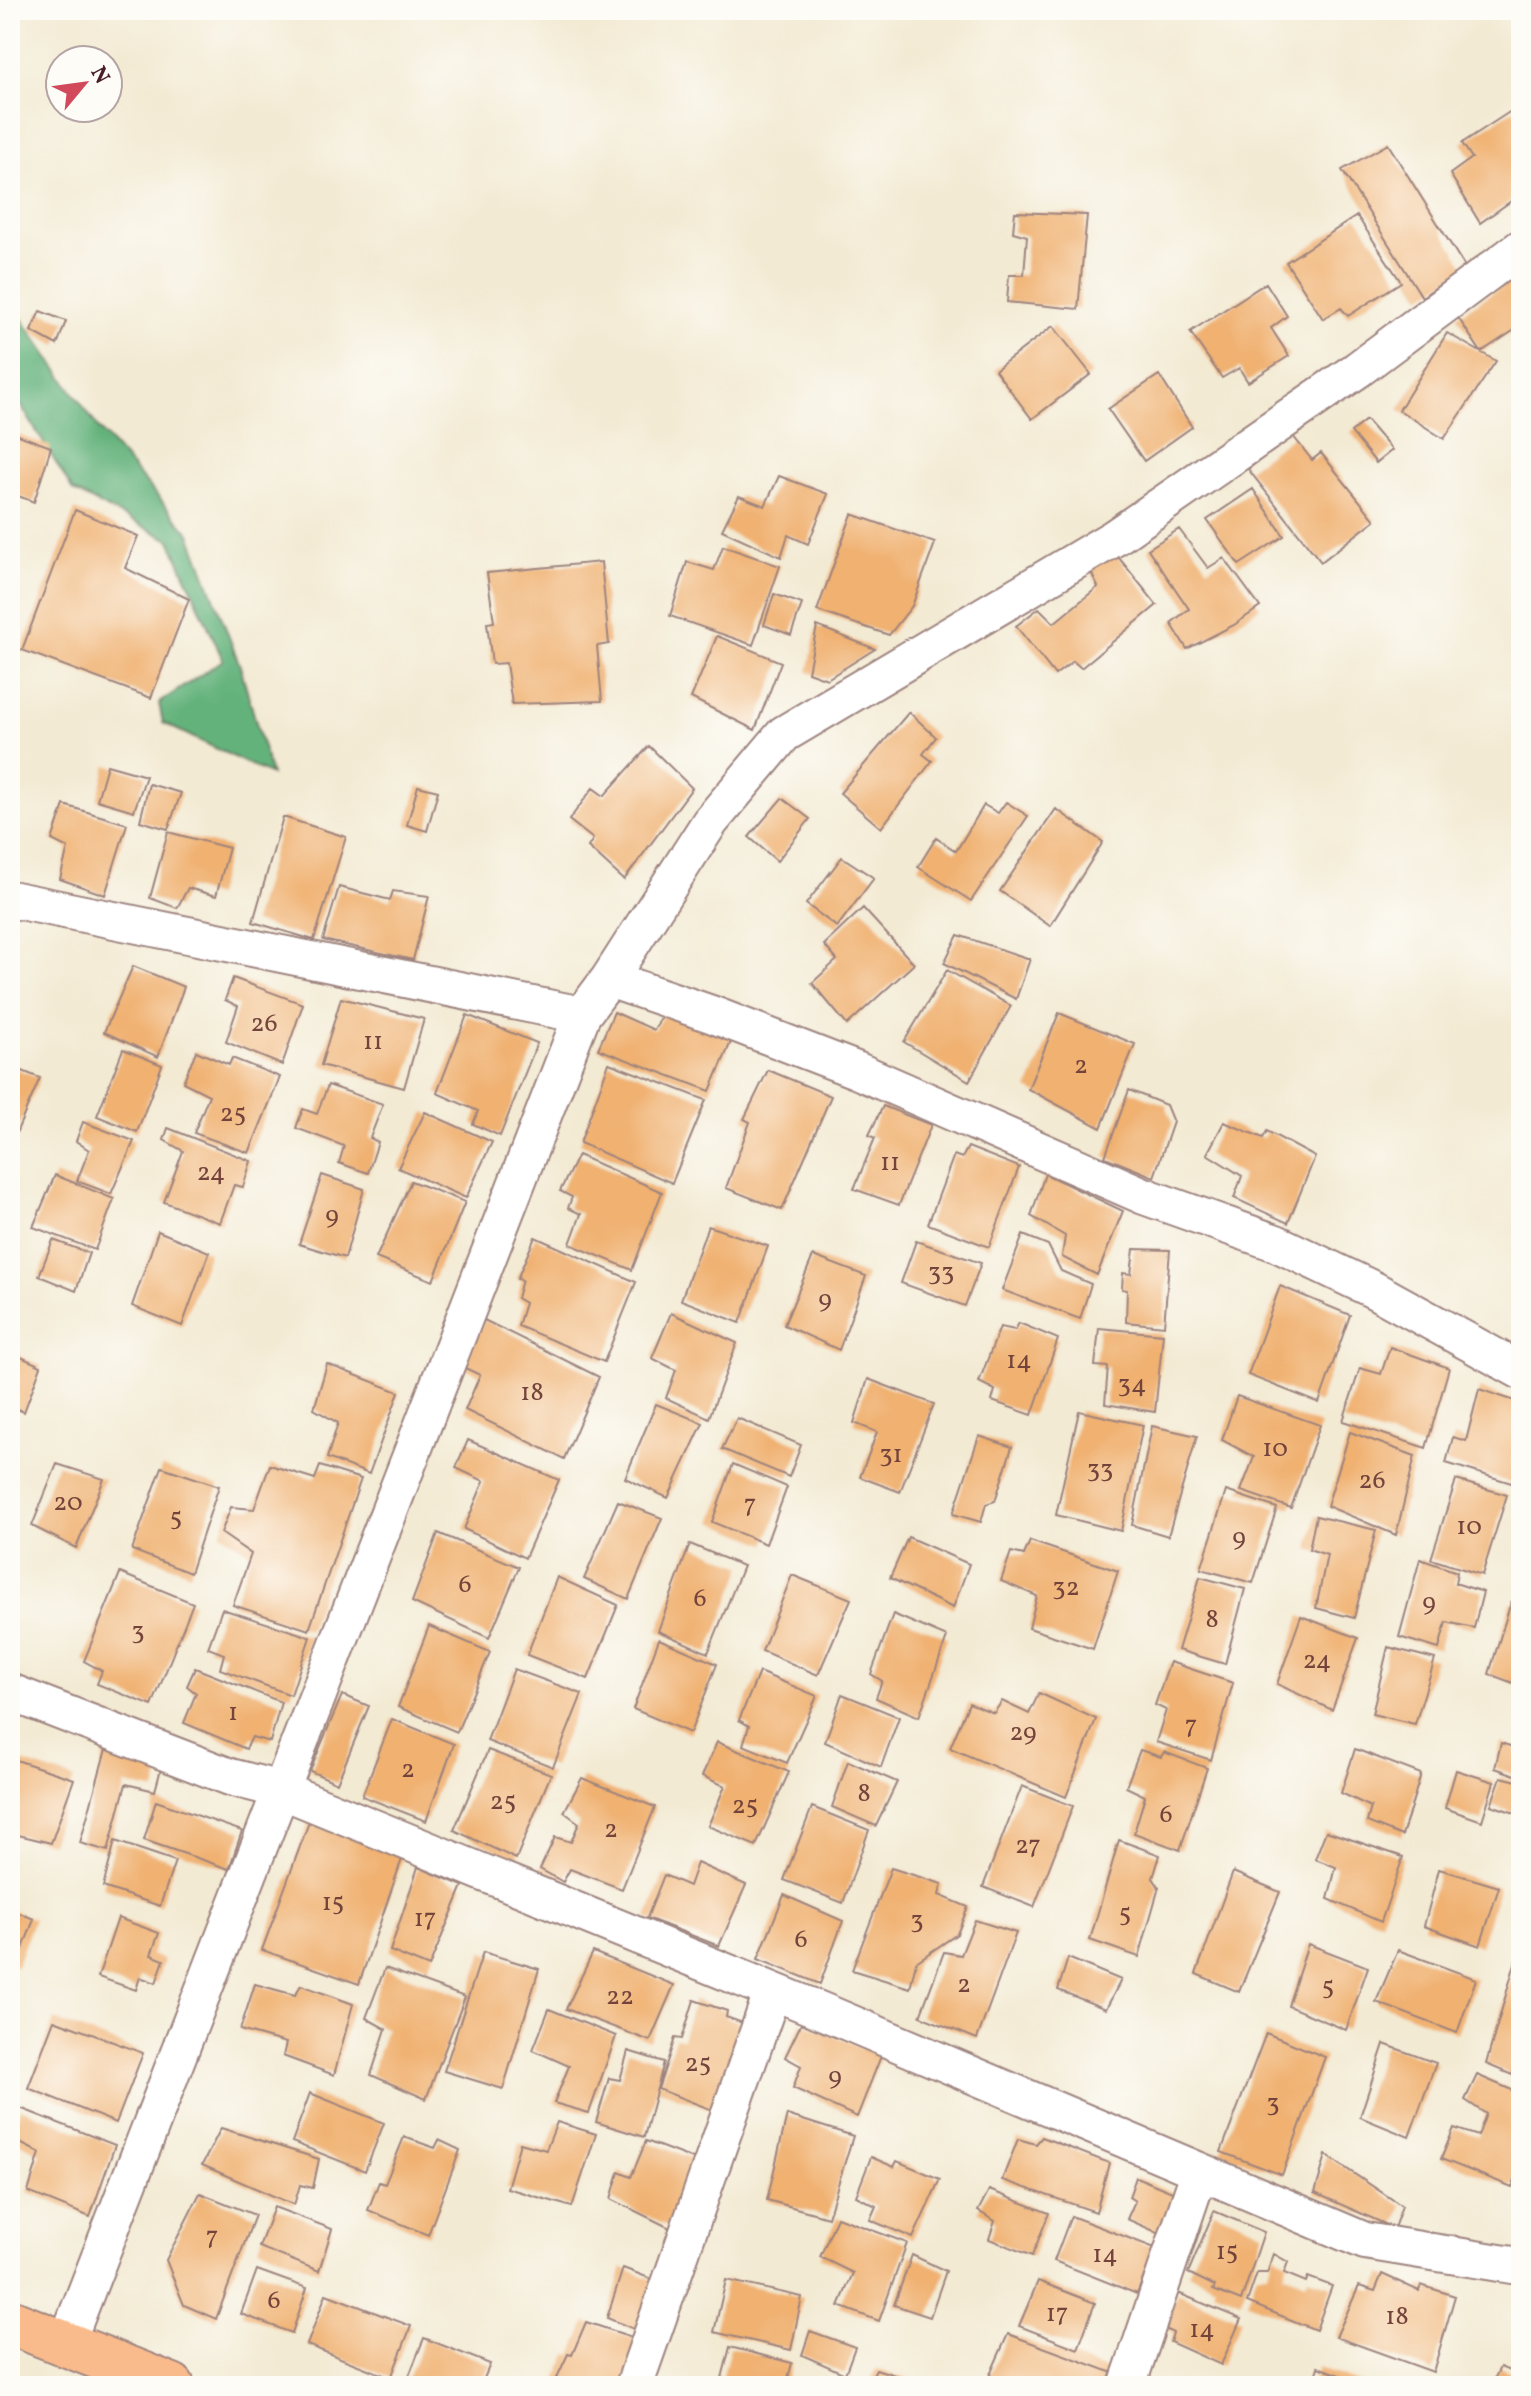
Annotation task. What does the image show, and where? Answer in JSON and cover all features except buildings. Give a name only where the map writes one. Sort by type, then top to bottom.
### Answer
[{"type":"highway","points":[[10,2322],[172,2386]]},
{"type":"street","points":[[66,2344],[582,1015],[609,979],[710,822],[784,734],[1114,538],[1357,370],[1521,248]]},
{"type":"street","points":[[10,899],[582,1015]]},
{"type":"street","points":[[609,979],[711,1014],[856,1070],[1144,1196],[1276,1243],[1374,1290],[1521,1371]]},
{"type":"street","points":[[10,1692],[230,1777],[281,1790],[1365,2241],[1521,2264]]},
{"type":"street","points":[[634,2386],[772,1993]]},
{"type":"street","points":[[1127,2386],[1199,2173]]},
{"type":"green space","points":[[10,302],[99,429],[190,534],[240,666],[271,775],[163,723],[159,703],[223,660],[170,540],[73,491],[14,394],[10,393]]}]
